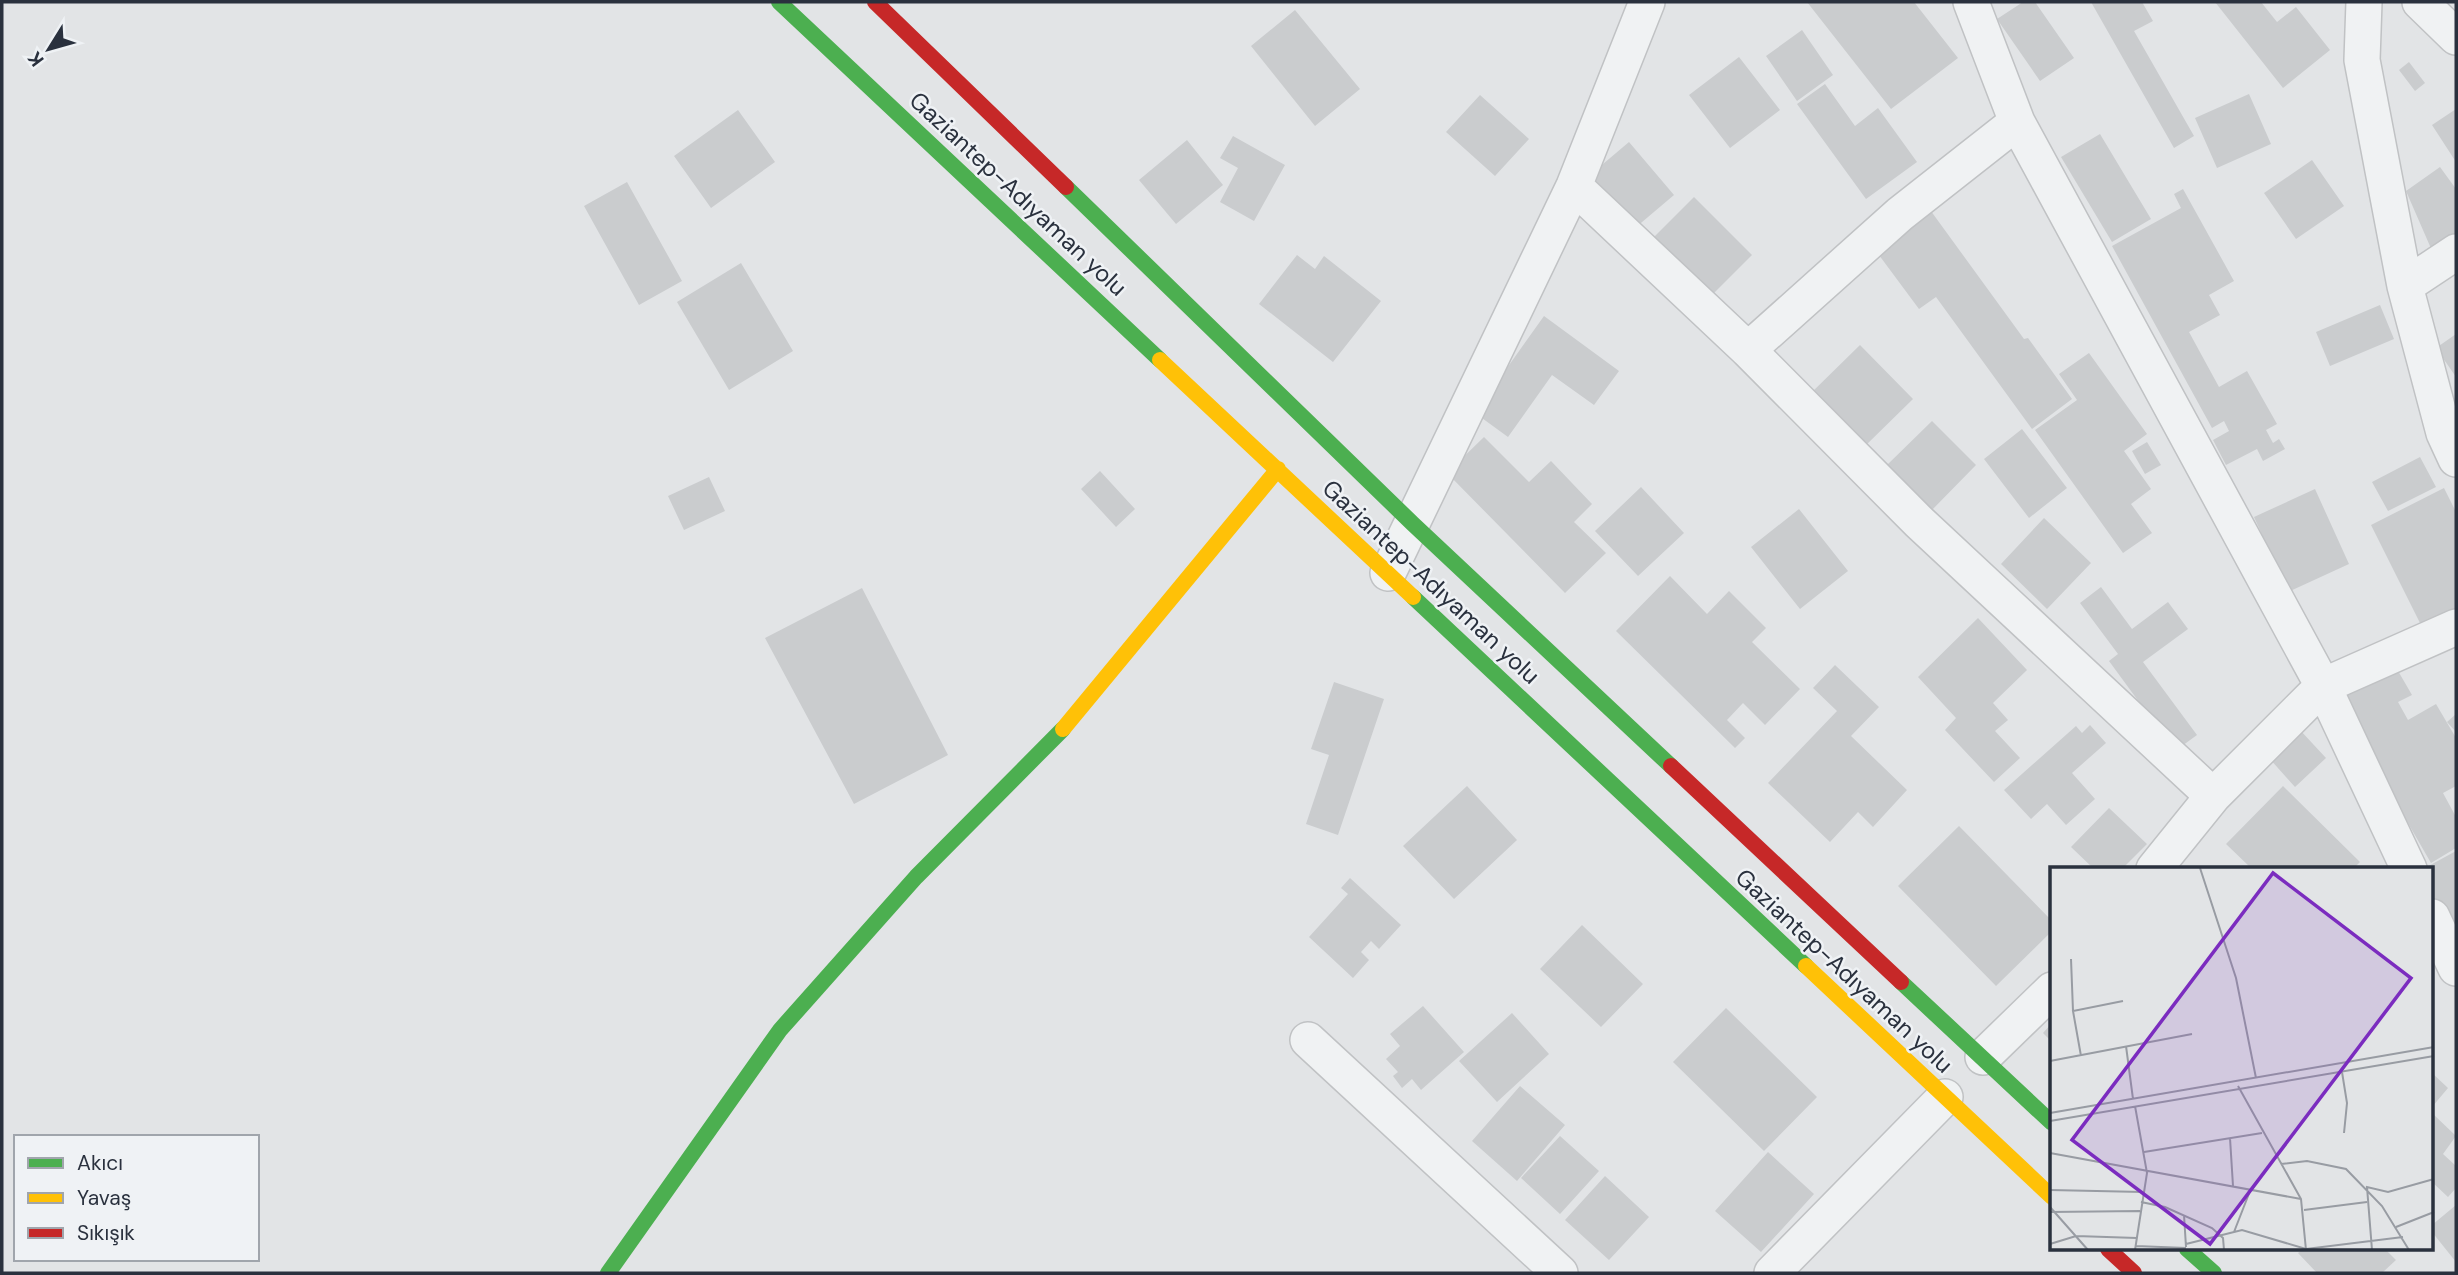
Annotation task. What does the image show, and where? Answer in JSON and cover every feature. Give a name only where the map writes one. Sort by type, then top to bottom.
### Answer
[{"type":"main road","name":"Gaziantep-Adıyaman yolu","points":[[779,2],[2050,1195]]},
{"type":"main road","name":"Gaziantep-Adıyaman yolu","points":[[875,2],[1413,524],[2050,1121]]},
{"type":"main road","points":[[608,1273],[780,1030],[916,877],[1068,724],[1278,469]]},
{"type":"main road","points":[[2109,1250],[2134,1273]]},
{"type":"main road","points":[[2188,1250],[2214,1273]]},
{"type":"street","points":[[1388,573],[1574,186],[1647,2]]},
{"type":"street","points":[[1973,2],[2017,122],[2323,686],[2408,867]]},
{"type":"street","points":[[2364,2],[2361,60],[2405,286],[2445,433],[2456,459]]},
{"type":"street","points":[[2420,2],[2456,37]]},
{"type":"street","points":[[1748,350],[1900,214],[2017,122]]},
{"type":"street","points":[[1574,186],[1748,350],[1919,522],[2213,796]]},
{"type":"street","points":[[2405,286],[2456,252]]},
{"type":"street","points":[[2156,867],[2213,796],[2323,686],[2456,629]]},
{"type":"street","points":[[2434,921],[2456,968]]},
{"type":"street","points":[[1983,1057],[2050,992]]},
{"type":"street","points":[[1308,1040],[1560,1273]]},
{"type":"street","points":[[1772,1273],[1945,1097]]},
{"type":"building","points":[[1807,2],[1914,2],[1958,58],[1891,109]]},
{"type":"building","points":[[2023,2],[2035,2],[2074,58],[2040,81],[1997,19]]},
{"type":"building","points":[[2091,2],[2142,2],[2153,21],[2134,31],[2194,136],[2174,148]]},
{"type":"building","points":[[2215,2],[2261,2],[2277,22],[2296,7],[2330,50],[2283,88]]},
{"type":"building","points":[[1295,10],[1360,89],[1315,126],[1251,46]]},
{"type":"building","points":[[1802,30],[1833,75],[1797,101],[1766,56]]},
{"type":"building","points":[[1739,57],[1780,110],[1730,148],[1689,95]]},
{"type":"building","points":[[2409,62],[2425,83],[2415,91],[2399,70]]},
{"type":"building","points":[[1825,84],[1855,126],[1878,108],[1917,162],[1866,199],[1797,104]]},
{"type":"building","points":[[2249,94],[2271,144],[2217,168],[2195,118]]},
{"type":"building","points":[[1480,95],[1529,139],[1495,176],[1446,132]]},
{"type":"building","points":[[2456,109],[2456,162],[2432,125]]},
{"type":"building","points":[[738,110],[775,162],[711,208],[674,156]]},
{"type":"building","points":[[2100,134],[2151,219],[2112,242],[2061,157]]},
{"type":"building","points":[[1233,136],[1285,165],[1254,221],[1220,202],[1238,168],[1220,158]]},
{"type":"building","points":[[1187,140],[1223,185],[1176,224],[1139,180]]},
{"type":"building","points":[[1629,142],[1674,195],[1635,228],[1590,175]]},
{"type":"building","points":[[2312,160],[2344,206],[2296,239],[2264,193]]},
{"type":"building","points":[[2440,167],[2456,189],[2456,237],[2433,253],[2406,191]]},
{"type":"building","points":[[627,182],[682,281],[639,305],[584,206]]},
{"type":"building","points":[[2183,189],[2234,281],[2209,295],[2220,315],[2189,332],[2219,387],[2247,371],[2277,424],[2266,430],[2273,443],[2279,439],[2285,449],[2263,461],[2257,449],[2226,465],[2213,440],[2229,431],[2224,421],[2212,428],[2112,246],[2181,208],[2174,194]]},
{"type":"building","points":[[1694,197],[1752,255],[1710,297],[1652,239]]},
{"type":"building","points":[[1928,207],[2024,339],[2028,338],[2072,399],[2032,429],[1936,297],[1919,309],[1873,247]]},
{"type":"building","points":[[1297,255],[1315,269],[1324,256],[1381,301],[1333,362],[1259,304]]},
{"type":"building","points":[[741,263],[793,351],[729,390],[677,302]]},
{"type":"building","points":[[2380,305],[2394,339],[2330,366],[2316,332]]},
{"type":"building","points":[[1544,316],[1619,371],[1594,405],[1552,375],[1508,437],[1475,413]]},
{"type":"building","points":[[2456,334],[2456,377],[2436,348]]},
{"type":"building","points":[[1860,345],[1913,399],[1862,449],[1809,395]]},
{"type":"building","points":[[2089,353],[2147,434],[2124,451],[2151,489],[2131,504],[2152,533],[2123,553],[2035,430],[2077,400],[2059,374]]},
{"type":"building","points":[[1932,421],[1976,465],[1931,511],[1886,466]]},
{"type":"building","points":[[2022,429],[2067,488],[2029,518],[1984,459]]},
{"type":"building","points":[[1484,437],[1529,482],[1551,461],[1592,504],[1574,522],[1606,553],[1565,593],[1447,473]]},
{"type":"building","points":[[2147,442],[2161,465],[2145,474],[2132,451]]},
{"type":"building","points":[[2420,457],[2436,487],[2388,511],[2372,482]]},
{"type":"building","points":[[1100,471],[1135,509],[1116,527],[1081,489]]},
{"type":"building","points":[[709,477],[725,511],[684,530],[668,496]]},
{"type":"building","points":[[1641,487],[1684,533],[1638,576],[1595,531]]},
{"type":"building","points":[[2444,488],[2456,512],[2456,612],[2423,629],[2371,525]]},
{"type":"building","points":[[2315,489],[2349,564],[2288,592],[2254,517]]},
{"type":"building","points":[[1799,509],[1848,571],[1800,609],[1751,547]]},
{"type":"building","points":[[2044,518],[2091,563],[2047,609],[2001,564]]},
{"type":"building","points":[[1670,576],[1707,614],[1729,591],[1766,628],[1752,642],[1800,689],[1765,725],[1743,703],[1727,720],[1745,738],[1735,748],[1616,631]]},
{"type":"building","points":[[2101,587],[2132,629],[2168,602],[2188,629],[2143,662],[2197,735],[2175,751],[2109,661],[2118,654],[2080,603]]},
{"type":"building","points":[[862,588],[948,755],[854,804],[765,638]]},
{"type":"building","points":[[1978,618],[2027,670],[1993,703],[2008,720],[1995,731],[2020,758],[1994,782],[1945,730],[1956,718],[1918,677]]},
{"type":"building","points":[[2394,664],[2412,695],[2398,702],[2408,720],[2436,704],[2456,738],[2456,786],[2443,793],[2456,817],[2456,848],[2431,863],[2336,698]]},
{"type":"building","points":[[1835,665],[1879,707],[1851,736],[1907,790],[1873,827],[1858,812],[1830,842],[1768,783],[1837,711],[1813,688]]},
{"type":"building","points":[[1334,682],[1384,699],[1338,835],[1306,824],[1329,755],[1311,749]]},
{"type":"building","points":[[2456,714],[2456,732],[2447,722]]},
{"type":"building","points":[[2090,725],[2106,743],[2072,773],[2095,799],[2066,825],[2047,804],[2031,819],[2004,790],[2076,726],[2082,733]]},
{"type":"building","points":[[2300,730],[2326,758],[2295,787],[2269,758]]},
{"type":"building","points":[[1467,786],[1517,840],[1454,899],[1403,846]]},
{"type":"building","points":[[2283,786],[2360,862],[2355,867],[2250,867],[2226,844]]},
{"type":"building","points":[[2109,808],[2147,844],[2124,867],[2092,867],[2071,847]]},
{"type":"building","points":[[1959,826],[2050,919],[2050,933],[1996,986],[1898,886]]},
{"type":"building","points":[[2456,851],[2456,939],[2434,899],[2434,867],[2427,867]]},
{"type":"building","points":[[1350,878],[1401,925],[1379,949],[1371,941],[1361,952],[1369,960],[1353,978],[1309,937],[1348,894],[1341,888]]},
{"type":"building","points":[[1582,925],[1643,984],[1601,1027],[1540,969]]},
{"type":"building","points":[[1423,1006],[1464,1052],[1421,1090],[1412,1079],[1402,1088],[1393,1076],[1398,1072],[1386,1059],[1400,1046],[1390,1034]]},
{"type":"building","points":[[1726,1008],[1817,1097],[1764,1151],[1673,1062]]},
{"type":"building","points":[[1512,1013],[1549,1054],[1497,1102],[1459,1061]]},
{"type":"building","points":[[2050,1025],[2050,1040],[2043,1033]]},
{"type":"building","points":[[2434,1075],[2448,1088],[2434,1105]]},
{"type":"building","points":[[1520,1086],[1565,1125],[1517,1181],[1472,1141]]},
{"type":"building","points":[[2434,1115],[2456,1136],[2443,1154],[2456,1166],[2456,1188],[2448,1197],[2434,1184]]},
{"type":"building","points":[[1560,1136],[1599,1171],[1560,1214],[1521,1178]]},
{"type":"building","points":[[1768,1152],[1814,1194],[1761,1252],[1715,1211]]},
{"type":"building","points":[[1605,1176],[1649,1217],[1609,1260],[1565,1220]]},
{"type":"building","points":[[2456,1205],[2456,1262],[2434,1234],[2434,1223]]},
{"type":"building","points":[[2302,1250],[2386,1250],[2396,1260],[2382,1273],[2317,1273],[2298,1253]]},
{"type":"traffic: fast","points":[[779,2],[1160,360]]},
{"type":"traffic: fast","points":[[1066,187],[1413,524],[1671,766]]},
{"type":"traffic: fast","points":[[1413,597],[1806,966]]},
{"type":"traffic: fast","points":[[608,1273],[780,1030],[916,877],[1063,729]]},
{"type":"traffic: fast","points":[[1901,982],[2050,1121]]},
{"type":"traffic: fast","points":[[2188,1250],[2214,1273]]},
{"type":"traffic: slow","points":[[1160,360],[1413,597]]},
{"type":"traffic: slow","points":[[1063,729],[1278,469]]},
{"type":"traffic: slow","points":[[1806,966],[2050,1195]]},
{"type":"traffic: jam","points":[[875,2],[1066,187]]},
{"type":"traffic: jam","points":[[1671,766],[1901,982]]},
{"type":"traffic: jam","points":[[2109,1250],[2134,1273]]}]
